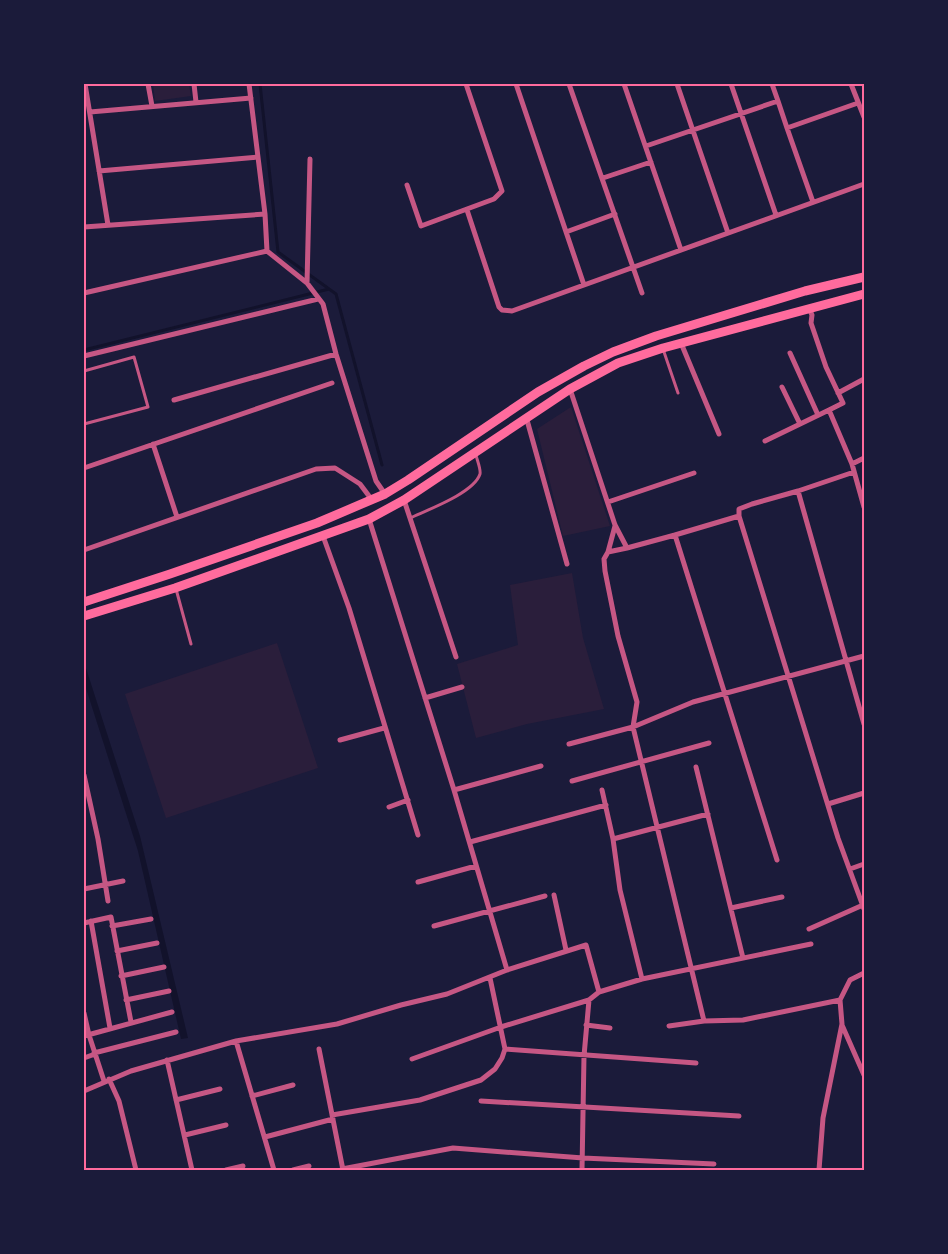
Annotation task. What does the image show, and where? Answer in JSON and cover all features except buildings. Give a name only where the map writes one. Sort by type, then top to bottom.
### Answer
[{"type":"main road","points":[[84,602],[317,523],[385,494],[538,392],[613,352],[656,336],[795,294],[864,278]]},
{"type":"main road","points":[[84,616],[175,588],[369,519],[404,500],[527,420],[570,389],[618,363],[663,348],[864,294]]},
{"type":"main road","points":[[613,352],[618,363]]},
{"type":"street","points":[[85,84],[108,225]]},
{"type":"street","points":[[148,84],[152,106]]},
{"type":"street","points":[[194,84],[196,102]]},
{"type":"street","points":[[249,84],[265,214],[267,250],[307,283],[323,304],[336,354],[376,481],[385,494]]},
{"type":"street","points":[[407,185],[421,226],[497,198],[502,191],[466,84]]},
{"type":"street","points":[[516,84],[584,285]]},
{"type":"street","points":[[569,84],[642,293]]},
{"type":"street","points":[[624,84],[681,250]]},
{"type":"street","points":[[677,84],[728,233]]},
{"type":"street","points":[[731,84],[776,215]]},
{"type":"street","points":[[772,84],[813,202]]},
{"type":"street","points":[[851,84],[864,117]]},
{"type":"street","points":[[90,112],[251,98]]},
{"type":"street","points":[[646,146],[778,101]]},
{"type":"street","points":[[787,128],[858,103]]},
{"type":"street","points":[[99,171],[258,157]]},
{"type":"street","points":[[307,283],[310,159]]},
{"type":"street","points":[[603,178],[651,162]]},
{"type":"street","points":[[467,210],[499,307],[502,310],[512,310],[864,184]]},
{"type":"street","points":[[84,227],[265,214]]},
{"type":"street","points":[[566,232],[615,214]]},
{"type":"street","points":[[84,293],[267,250]]},
{"type":"street","points":[[84,356],[318,299]]},
{"type":"street","points":[[765,441],[843,403],[826,367],[811,323],[812,315],[809,308]]},
{"type":"street","points":[[681,343],[719,434]]},
{"type":"street","points":[[790,353],[818,415]]},
{"type":"street","points":[[174,400],[336,354]]},
{"type":"street","points":[[838,393],[864,379]]},
{"type":"street","points":[[84,468],[332,383]]},
{"type":"street","points":[[782,386],[800,424]]},
{"type":"street","points":[[570,389],[615,525],[627,548]]},
{"type":"street","points":[[829,410],[852,464],[862,493],[864,507]]},
{"type":"street","points":[[527,420],[567,564]]},
{"type":"street","points":[[153,444],[177,518]]},
{"type":"street","points":[[852,464],[864,458]]},
{"type":"street","points":[[84,550],[316,469],[335,468],[360,484],[372,500]]},
{"type":"street","points":[[809,929],[863,907],[838,838],[739,516],[739,510],[752,504],[854,472]]},
{"type":"street","points":[[608,502],[694,473]]},
{"type":"street","points":[[798,491],[864,724]]},
{"type":"street","points":[[404,500],[456,657]]},
{"type":"street","points":[[608,552],[676,535],[739,516]]},
{"type":"street","points":[[369,519],[508,970]]},
{"type":"street","points":[[615,525],[608,552],[604,559],[604,570],[618,636],[637,702],[633,726],[641,763],[704,1021]]},
{"type":"street","points":[[676,535],[777,860]]},
{"type":"street","points":[[323,536],[349,608],[418,835]]},
{"type":"street","points":[[569,744],[633,726],[693,702],[864,656]]},
{"type":"street","points":[[425,698],[462,688]]},
{"type":"street","points":[[340,740],[384,728]]},
{"type":"street","points":[[572,781],[709,743]]},
{"type":"street","points":[[454,790],[541,766]]},
{"type":"street","points":[[696,767],[743,958]]},
{"type":"street","points":[[84,775],[98,839],[108,901]]},
{"type":"street","points":[[602,790],[613,839],[620,890],[642,979]]},
{"type":"street","points":[[828,804],[864,793]]},
{"type":"street","points":[[389,807],[408,800]]},
{"type":"street","points":[[470,842],[606,806]]},
{"type":"street","points":[[613,839],[708,814]]},
{"type":"street","points":[[850,869],[864,864]]},
{"type":"street","points":[[418,882],[476,866]]},
{"type":"street","points":[[84,889],[123,882]]},
{"type":"street","points":[[554,895],[566,950]]},
{"type":"street","points":[[434,926],[545,896]]},
{"type":"street","points":[[731,908],[782,896]]},
{"type":"street","points":[[84,923],[111,917],[131,1022]]},
{"type":"street","points":[[112,926],[151,919]]},
{"type":"street","points":[[91,921],[110,1028]]},
{"type":"street","points":[[117,951],[157,943]]},
{"type":"street","points":[[412,1060],[501,1028],[589,1000],[599,992],[642,979],[811,944]]},
{"type":"street","points":[[84,1091],[131,1070],[236,1041],[337,1024],[447,994],[508,970],[586,945],[599,992]]},
{"type":"street","points":[[121,976],[164,967]]},
{"type":"street","points":[[818,1170],[823,1118],[842,1024],[840,1000],[850,980],[864,974]]},
{"type":"street","points":[[265,1137],[332,1117],[420,1100],[481,1080],[495,1070],[505,1049],[490,978]]},
{"type":"street","points":[[126,1000],[169,991]]},
{"type":"street","points":[[582,1170],[584,1056],[589,1000]]},
{"type":"street","points":[[669,1026],[704,1021],[743,1020],[840,1000]]},
{"type":"street","points":[[86,1036],[172,1012]]},
{"type":"street","points":[[84,1013],[86,1036],[106,1080],[119,1101],[136,1170]]},
{"type":"street","points":[[842,1024],[864,1075]]},
{"type":"street","points":[[586,1025],[610,1028]]},
{"type":"street","points":[[84,1058],[95,1053],[176,1032]]},
{"type":"street","points":[[236,1041],[274,1170]]},
{"type":"street","points":[[319,1049],[342,1170],[452,1148],[583,1158],[714,1164]]},
{"type":"street","points":[[505,1049],[696,1063]]},
{"type":"street","points":[[856,1057],[864,1054]]},
{"type":"street","points":[[167,1060],[192,1170]]},
{"type":"street","points":[[252,1096],[292,1085]]},
{"type":"street","points":[[176,1100],[220,1089]]},
{"type":"street","points":[[482,1101],[739,1116]]},
{"type":"street","points":[[184,1135],[226,1124]]},
{"type":"street","points":[[226,1170],[243,1166]]},
{"type":"street","points":[[293,1170],[309,1166]]},
{"type":"lane","points":[[663,348],[678,393]]},
{"type":"lane","points":[[84,371],[134,357],[148,408],[84,424]]},
{"type":"lane","points":[[410,518],[468,490],[480,473],[476,453]]},
{"type":"lane","points":[[175,588],[191,644]]},
{"type":"shaded area","points":[[153,84],[189,84],[191,96],[155,101]]},
{"type":"shaded area","points":[[571,407],[610,526],[563,536],[537,429]]},
{"type":"shaded area","points":[[572,573],[583,638],[604,709],[527,724],[476,738],[457,664],[518,645],[510,585]]},
{"type":"shaded area","points":[[277,643],[318,768],[166,818],[125,694]]},
{"type":"shaded area","points":[[84,662],[140,836],[188,1038],[181,1039],[138,851],[84,682]]},
{"type":"waterway","points":[[260,84],[278,252],[336,294],[382,465]]},
{"type":"waterway","points":[[84,350],[329,289]]}]
